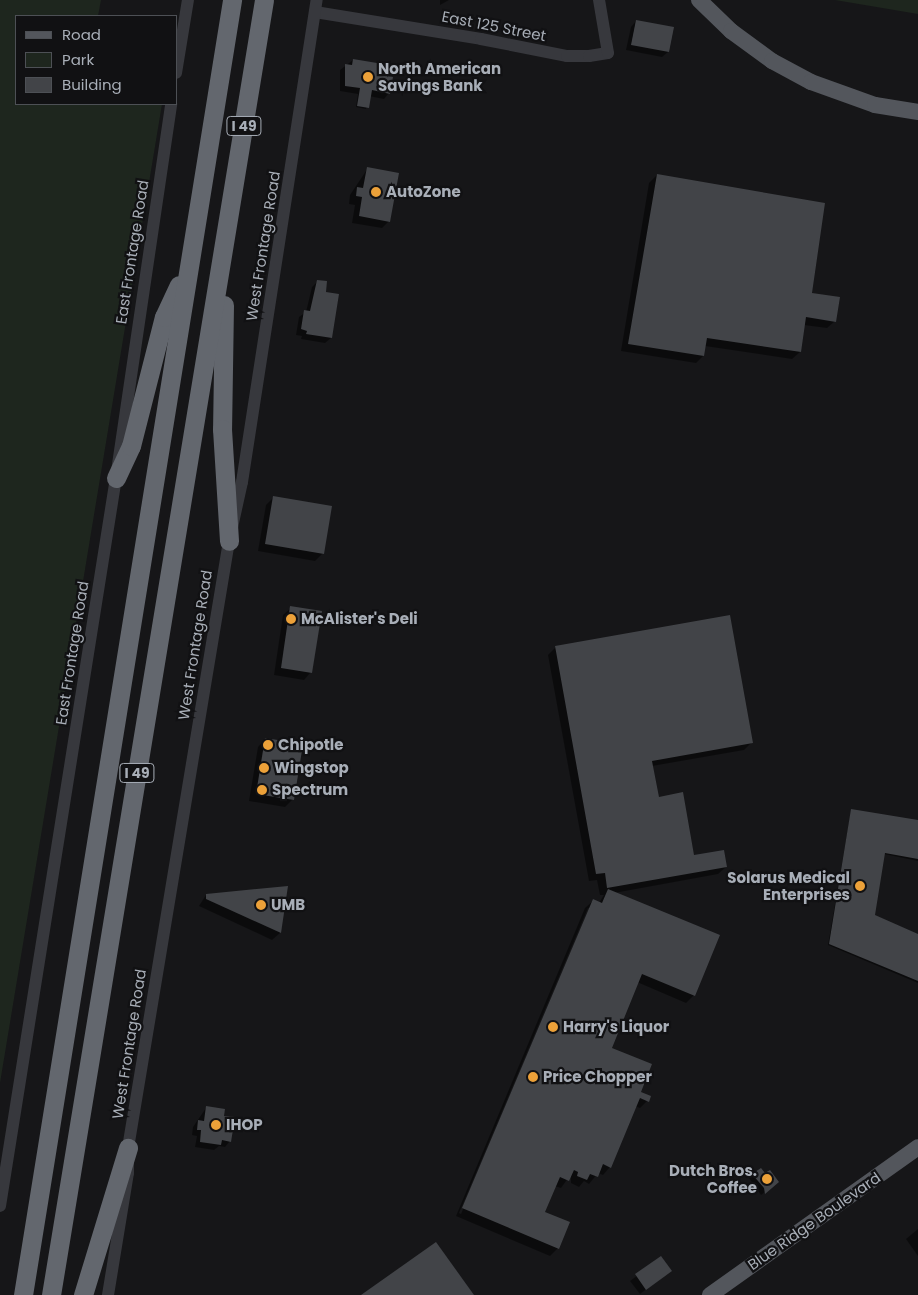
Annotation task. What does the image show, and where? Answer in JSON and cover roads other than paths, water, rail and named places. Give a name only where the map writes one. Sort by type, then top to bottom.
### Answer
[{"type":"highway","name":"I 49","points":[[24,1295],[232,0]]},
{"type":"highway","name":"I 49","points":[[51,1295],[264,0]]},
{"type":"highway","points":[[223,251],[222,429],[229,541]]},
{"type":"highway","points":[[116,478],[131,446],[164,317],[189,263]]},
{"type":"highway","points":[[83,1295],[128,1148]]},
{"type":"main road","points":[[701,1],[738,36],[772,61],[811,82],[867,103],[918,112]]},
{"type":"main road","name":"Blue Ridge Boulevard","points":[[710,1295],[918,1147]]},
{"type":"street","points":[[178,61],[188,0]]},
{"type":"street","name":"East 125 Street","points":[[316,6],[566,56],[608,53],[599,0]]},
{"type":"street","name":"West Frontage Road","points":[[108,1295],[128,1173],[128,1148],[229,541],[242,482],[316,6]]},
{"type":"street","name":"East Frontage Road","points":[[0,1206],[116,478],[171,105]]},
{"type":"place","name":"North American Savings Bank","points":[[368,77]]},
{"type":"place","name":"AutoZone","points":[[376,192]]},
{"type":"place","name":"McAlister's Deli","points":[[291,619]]},
{"type":"place","name":"Chipotle","points":[[268,745]]},
{"type":"place","name":"Wingstop","points":[[264,768]]},
{"type":"place","name":"Spectrum","points":[[262,790]]},
{"type":"place","name":"Solarus Medical Enterprises","points":[[860,886]]},
{"type":"place","name":"UMB","points":[[261,905]]},
{"type":"place","name":"Harry's Liquor","points":[[553,1027]]},
{"type":"place","name":"Price Chopper","points":[[533,1077]]},
{"type":"place","name":"IHOP","points":[[216,1125]]},
{"type":"place","name":"Dutch Bros. Coffee","points":[[767,1179]]}]
